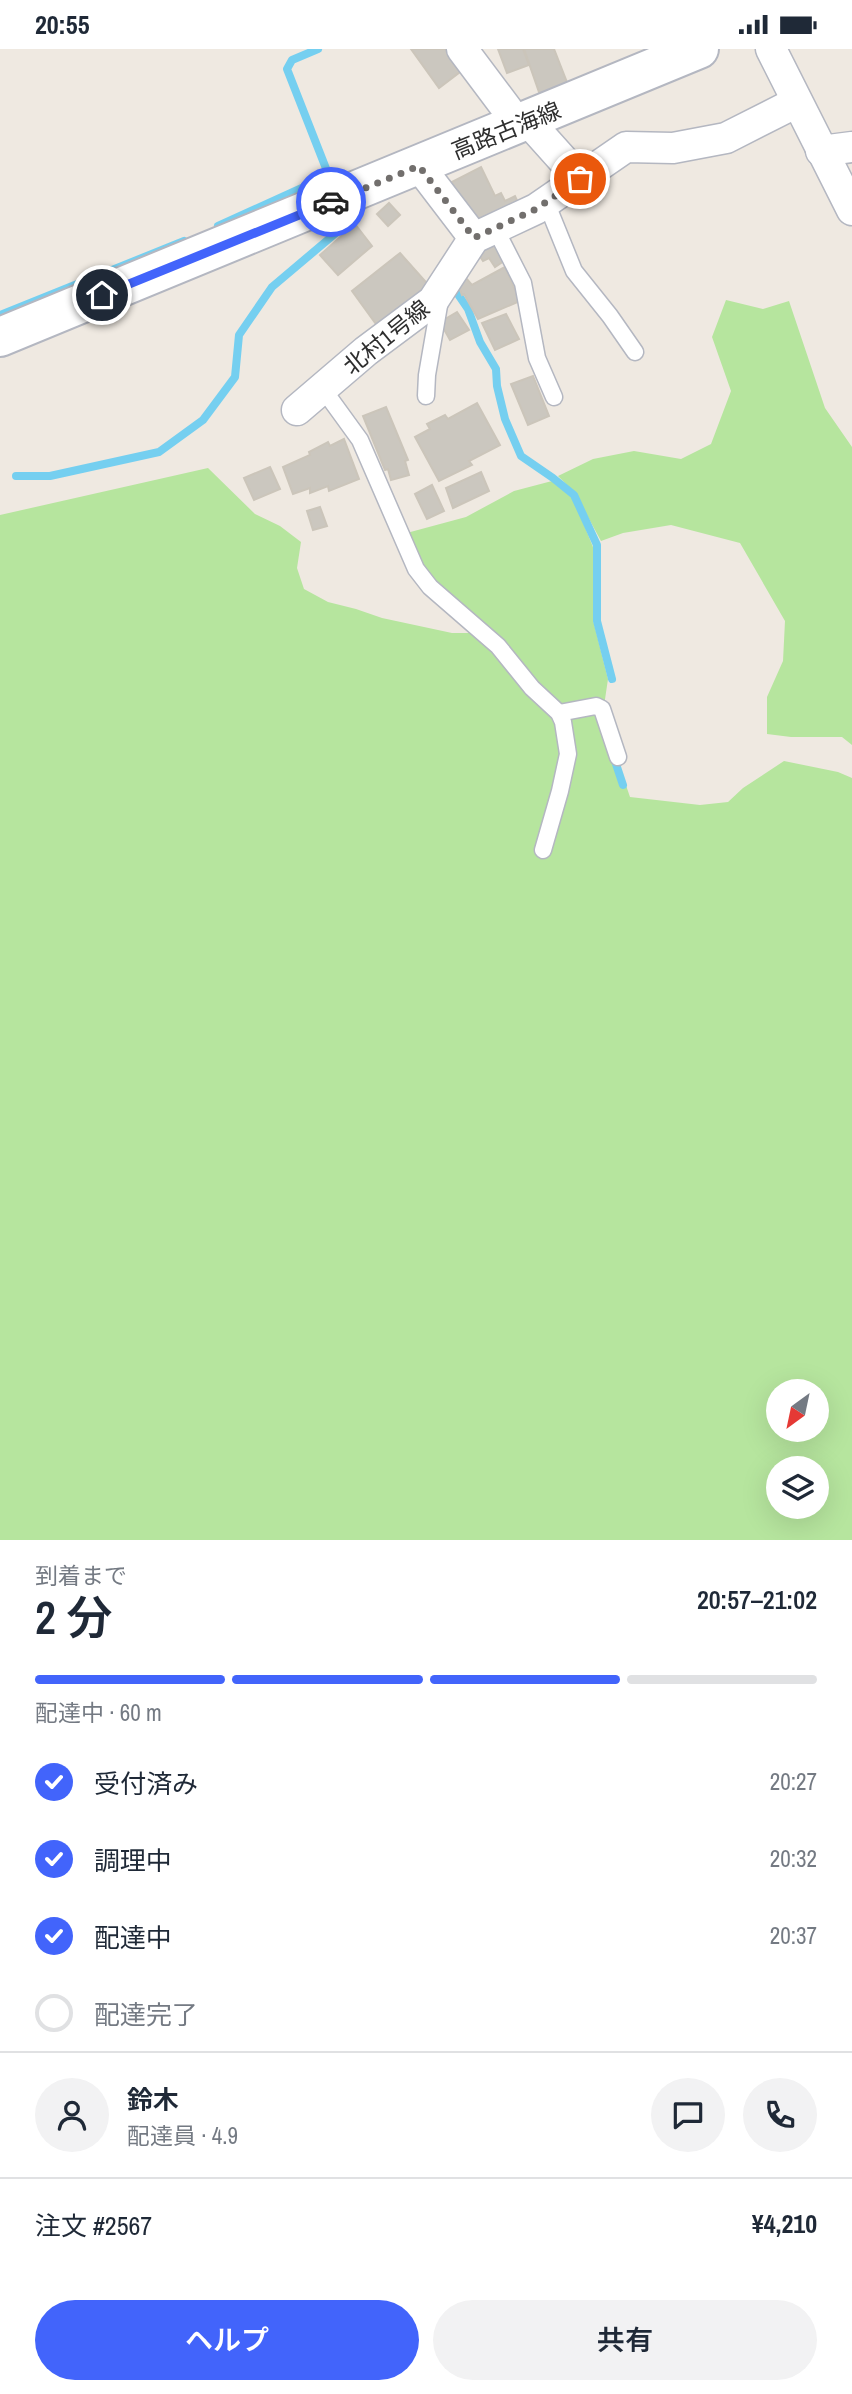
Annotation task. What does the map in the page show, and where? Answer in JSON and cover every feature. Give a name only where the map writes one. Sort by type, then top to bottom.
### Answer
[{"type":"main road","name":"高路古海線","points":[[0,337],[699,49]]},
{"type":"street","points":[[462,49],[524,123],[580,179]]},
{"type":"street","points":[[771,49],[852,210]]},
{"type":"street","name":"北村1号線","points":[[297,410],[366,351],[433,302],[484,233],[546,202],[626,147],[673,148],[726,138],[797,102]]},
{"type":"street","points":[[821,151],[852,147]]},
{"type":"street","points":[[419,166],[484,233]]},
{"type":"lane","points":[[546,202],[574,271],[635,352]]},
{"type":"lane","points":[[484,233],[523,283],[537,358],[554,397]]},
{"type":"lane","points":[[426,396],[442,287]]},
{"type":"lane","points":[[323,389],[360,440],[416,569],[430,587],[498,646],[532,688],[559,713],[568,754],[543,850]]},
{"type":"lane","points":[[559,713],[596,706],[602,709],[618,757]]},
{"type":"green space","points":[[726,300],[763,309],[789,301],[825,408],[852,447],[852,745],[842,737],[767,734],[767,697],[783,661],[785,621],[740,543],[671,525],[623,533],[601,541],[575,493],[558,476],[593,459],[634,451],[681,459],[711,444],[731,391],[712,337]]},
{"type":"green space","points":[[208,468],[255,514],[280,526],[301,542],[297,568],[304,589],[328,602],[382,618],[452,633],[481,633],[558,718],[563,793],[565,716],[601,712],[630,797],[700,805],[728,802],[743,788],[784,761],[838,772],[852,778],[852,1540],[0,1540],[0,515]]},
{"type":"green space","points":[[552,481],[573,498],[593,547],[593,620],[608,679],[604,706],[564,711],[428,579],[403,534],[466,517],[514,491]]},
{"type":"building","points":[[411,49],[450,49],[464,69],[439,88]]},
{"type":"building","points":[[498,49],[523,49],[529,65],[507,73]]},
{"type":"building","points":[[524,49],[554,49],[568,85],[540,95]]},
{"type":"building","points":[[481,167],[495,196],[501,193],[505,201],[515,196],[521,209],[476,231],[452,182]]},
{"type":"building","points":[[389,203],[400,215],[388,226],[377,214]]},
{"type":"building","points":[[355,224],[372,246],[338,275],[320,255]]},
{"type":"building","points":[[493,239],[504,261],[495,267],[489,258],[483,261],[475,249]]},
{"type":"building","points":[[400,253],[432,289],[404,314],[399,308],[376,324],[352,291]]},
{"type":"building","points":[[505,267],[520,301],[478,319],[458,284],[466,278],[472,285]]},
{"type":"building","points":[[457,312],[469,330],[450,340],[440,322]]},
{"type":"building","points":[[506,314],[519,339],[495,350],[482,323]]},
{"type":"building","points":[[533,376],[549,416],[528,425],[511,384]]},
{"type":"building","points":[[477,403],[500,445],[469,461],[472,465],[439,481],[415,437],[430,429],[427,424],[445,415],[448,419]]},
{"type":"building","points":[[386,407],[408,460],[405,461],[409,475],[391,480],[363,416]]},
{"type":"building","points":[[344,439],[359,479],[329,491],[328,486],[310,493],[310,488],[293,494],[283,467],[310,455],[309,452],[328,442],[330,446]]},
{"type":"building","points":[[270,467],[280,489],[254,500],[244,478]]},
{"type":"building","points":[[481,472],[489,491],[453,508],[446,488]]},
{"type":"building","points":[[432,485],[444,511],[427,519],[415,494]]},
{"type":"building","points":[[320,507],[327,526],[313,530],[307,511]]},
{"type":"waterway","points":[[218,226],[326,177],[327,171],[287,69],[292,60],[318,49]]},
{"type":"waterway","points":[[16,476],[50,476],[159,452],[203,420],[235,377],[239,335],[272,287],[343,227]]},
{"type":"waterway","points":[[0,315],[184,241]]},
{"type":"waterway","points":[[451,284],[468,309],[480,342],[496,369],[505,419],[521,456],[574,495],[597,545],[597,621],[612,679]]},
{"type":"waterway","points":[[613,755],[623,785]]},
{"type":"way so far","points":[[331,202],[419,166],[474,238],[536,209],[580,179]]},
{"type":"route","points":[[102,295],[331,202]]}]
